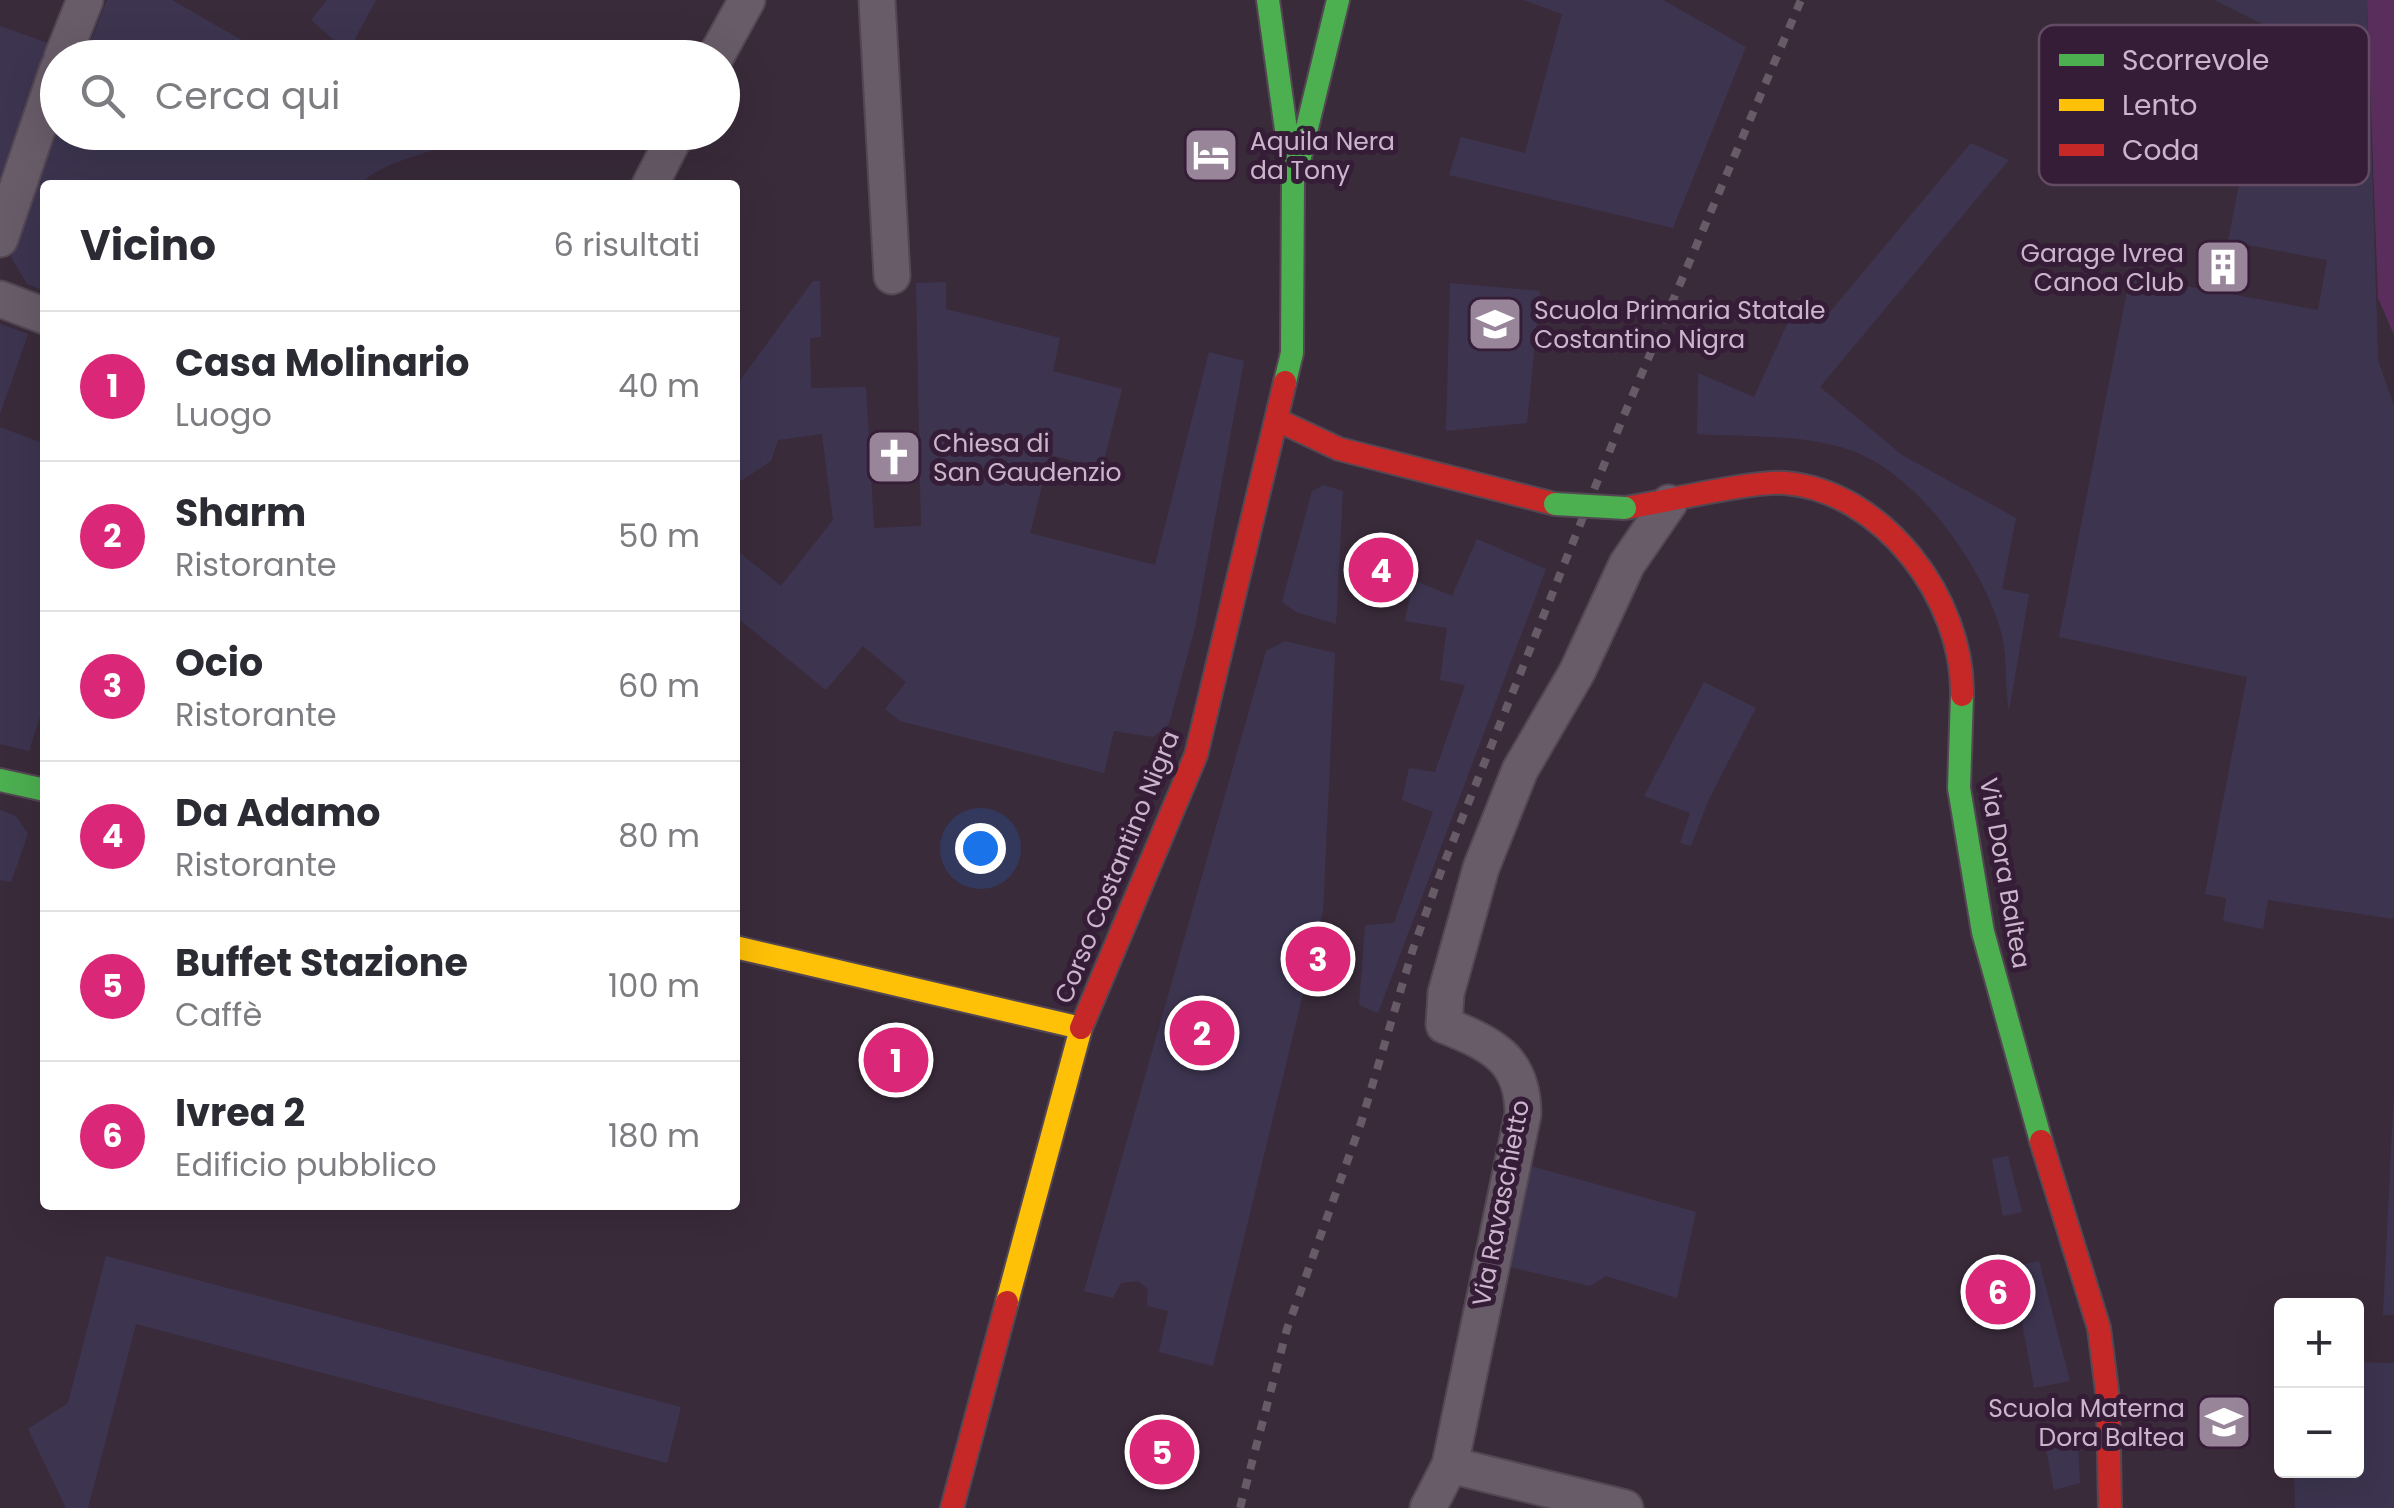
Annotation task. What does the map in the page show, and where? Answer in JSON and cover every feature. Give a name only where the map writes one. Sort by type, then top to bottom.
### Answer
[{"type":"main road","name":"Corso Costantino Nigra","points":[[952,1508],[1081,1028],[1196,755],[1292,353],[1293,180],[1268,0]]},
{"type":"main road","name":"Corso Costantino Nigra","points":[[1293,180],[1338,0]]},
{"type":"main road","name":"Via Dora Baltea","points":[[1277,420],[1338,448],[1555,504],[1626,508],[1783,483],[1837,494],[1880,523],[1919,566],[1949,625],[1962,683],[1959,788],[1984,932],[2013,1052],[2099,1328],[2108,1399],[2110,1508]]},
{"type":"main road","points":[[0,780],[40,789]]},
{"type":"main road","points":[[740,948],[1081,1028]]},
{"type":"street","points":[[69,40],[85,0]]},
{"type":"street","points":[[725,40],[747,0]]},
{"type":"street","points":[[877,0],[892,276]]},
{"type":"street","points":[[0,239],[40,121]]},
{"type":"street","points":[[653,180],[668,150]]},
{"type":"street","points":[[0,299],[40,314]]},
{"type":"street","name":"Via Ravaschietto","points":[[1428,1508],[1450,1465],[1516,1150],[1523,1087],[1496,1047],[1444,1025],[1446,994],[1481,868],[1520,770],[1577,672],[1628,564],[1669,504]]},
{"type":"street","points":[[1450,1465],[1625,1508]]},
{"type":"shaded area","points":[[107,0],[172,0],[241,40],[91,40]]},
{"type":"shaded area","points":[[327,0],[376,0],[354,40],[334,40],[311,20]]},
{"type":"shaded area","points":[[1523,0],[1663,0],[1746,47],[1673,228],[1449,175],[1461,137],[1525,153],[1562,14]]},
{"type":"shaded area","points":[[2214,0],[2367,0],[2368,25],[2265,25]]},
{"type":"shaded area","points":[[2367,0],[2394,0],[2394,335],[2378,298]]},
{"type":"shaded area","points":[[0,26],[40,40],[40,72],[0,183]]},
{"type":"shaded area","points":[[2369,65],[2378,360],[2394,406],[2394,919],[2268,900],[2263,929],[2223,921],[2226,898],[2205,894],[2247,677],[2059,637],[2130,276],[2318,310],[2327,260],[2228,241],[2239,185],[2369,185]]},
{"type":"shaded area","points":[[1971,143],[2009,160],[1820,387],[1902,455],[2016,518],[2002,589],[2029,594],[2009,711],[2002,635],[1981,581],[1945,526],[1900,479],[1875,462],[1832,445],[1775,437],[1697,434],[1698,373],[1754,397],[1799,298],[1830,312]]},
{"type":"shaded area","points":[[50,150],[432,150],[383,168],[366,180],[40,180],[40,289],[27,284],[11,257]]},
{"type":"shaded area","points":[[813,281],[820,281],[821,337],[810,338],[811,388],[866,387],[874,528],[921,526],[916,283],[946,282],[946,309],[1060,338],[1053,371],[1122,389],[1102,468],[1050,455],[1030,533],[1155,565],[1209,352],[1244,361],[1195,627],[1169,724],[1153,737],[1114,731],[1104,773],[900,721],[885,709],[906,682],[863,646],[826,690],[740,620],[740,553],[781,586],[833,520],[822,434],[778,440],[771,461],[740,481],[740,380]]},
{"type":"shaded area","points":[[1450,283],[1540,291],[1527,423],[1446,431]]},
{"type":"shaded area","points":[[0,324],[28,334],[0,414]]},
{"type":"shaded area","points":[[0,427],[40,442],[40,717],[29,751],[0,744]]},
{"type":"shaded area","points":[[1324,485],[1343,491],[1336,624],[1296,612],[1282,602],[1312,491]]},
{"type":"shaded area","points":[[1477,539],[1546,569],[1378,1013],[1359,1005],[1365,925],[1394,923],[1433,812],[1402,800],[1409,768],[1435,772],[1465,685],[1440,680],[1447,628],[1405,621],[1413,580],[1452,596]]},
{"type":"shaded area","points":[[1285,641],[1335,653],[1323,911],[1213,1366],[1159,1352],[1168,1311],[1147,1306],[1148,1289],[1138,1281],[1121,1283],[1113,1298],[1084,1291],[1266,651]]},
{"type":"shaded area","points":[[1704,682],[1756,708],[1708,801],[1691,846],[1680,843],[1690,813],[1644,796]]},
{"type":"shaded area","points":[[0,810],[16,816],[28,834],[11,882],[0,880]]},
{"type":"shaded area","points":[[2394,1091],[2394,1315],[2383,1315]]},
{"type":"shaded area","points":[[2008,1156],[2022,1212],[2003,1216],[1992,1159]]},
{"type":"shaded area","points":[[1531,1166],[1696,1212],[1677,1298],[1606,1276],[1590,1286],[1506,1266]]},
{"type":"shaded area","points":[[106,1256],[681,1407],[667,1463],[136,1324],[88,1508],[66,1508],[28,1429],[68,1403]]},
{"type":"shaded area","points":[[2039,1261],[2070,1381],[2034,1388],[2012,1267]]},
{"type":"shaded area","points":[[2364,1362],[2394,1363],[2394,1508],[2295,1508],[2294,1478],[2364,1478]]},
{"type":"shaded area","points":[[2077,1427],[2080,1483],[2054,1490],[2043,1433]]},
{"type":"railway","points":[[1240,1508],[1287,1329],[1361,1123],[1413,949],[1443,866],[1622,420],[1801,0]]},
{"type":"traffic: fast","points":[[1268,0],[1293,180],[1292,353],[1285,382]]},
{"type":"traffic: fast","points":[[1299,161],[1338,0]]},
{"type":"traffic: fast","points":[[1555,504],[1625,508]]},
{"type":"traffic: fast","points":[[1962,695],[1959,788],[1983,932],[2041,1141]]},
{"type":"traffic: fast","points":[[0,780],[40,789]]},
{"type":"traffic: slow","points":[[740,948],[1081,1028],[1007,1302]]},
{"type":"traffic: jam","points":[[1081,1028],[1196,755],[1285,382]]},
{"type":"traffic: jam","points":[[1277,420],[1339,449],[1555,504]]},
{"type":"traffic: jam","points":[[1625,508],[1769,483],[1821,490],[1854,506],[1885,528],[1933,588],[1949,622],[1959,659],[1962,695]]},
{"type":"traffic: jam","points":[[2041,1141],[2099,1328],[2108,1399],[2110,1508]]},
{"type":"traffic: jam","points":[[952,1508],[1007,1302]]},
{"type":"place","name":"Aquila Nera da Tony","points":[[1211,155]]},
{"type":"place","name":"Garage Ivrea Canoa Club","points":[[2223,267]]},
{"type":"place","name":"Scuola Primaria Statale Costantino Nigra","points":[[1495,324]]},
{"type":"place","name":"Chiesa di San Gaudenzio","points":[[894,457]]},
{"type":"place","name":"Da Adamo","points":[[1381,570]]},
{"type":"place","name":"Ocio","points":[[1318,959]]},
{"type":"place","name":"Sharm","points":[[1202,1033]]},
{"type":"place","name":"Casa Molinario","points":[[896,1060]]},
{"type":"place","name":"Ivrea 2","points":[[1998,1292]]},
{"type":"place","name":"Scuola Materna Dora Baltea","points":[[2224,1422]]},
{"type":"place","name":"Buffet Stazione","points":[[1162,1452]]}]
